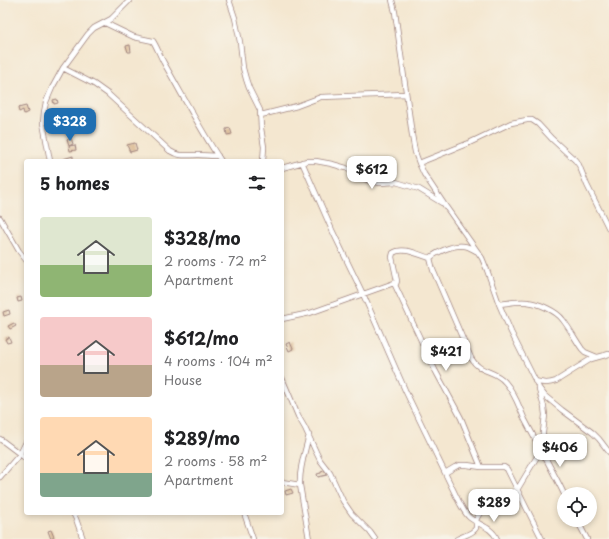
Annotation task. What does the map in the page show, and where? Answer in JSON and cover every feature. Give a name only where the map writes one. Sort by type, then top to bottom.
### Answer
[{"type":"street","points":[[50,159],[43,123],[44,112],[46,102],[63,68],[88,34],[94,28],[111,19],[130,0]]},
{"type":"street","points":[[229,0],[235,18],[246,80],[260,110],[264,147],[263,159]]},
{"type":"street","points":[[392,0],[395,12],[412,135],[419,163],[424,174],[478,252],[487,270],[511,332],[539,388],[562,410],[593,433],[609,452]]},
{"type":"street","points":[[105,23],[134,37],[153,41],[192,114],[220,159]]},
{"type":"street","points":[[63,68],[94,84],[108,94],[175,154],[218,156]]},
{"type":"street","points":[[261,115],[297,106],[321,97],[406,94]]},
{"type":"street","points":[[419,163],[469,143],[511,123],[532,120],[538,124],[579,165],[609,230]]},
{"type":"street","points":[[49,153],[53,159]]},
{"type":"street","points":[[284,167],[302,162],[322,162],[346,168],[370,181],[380,183],[396,182],[419,189],[444,204]]},
{"type":"street","points":[[302,162],[332,230],[363,294],[405,390],[466,514],[476,522],[492,531],[497,539]]},
{"type":"street","points":[[0,218],[24,257]]},
{"type":"street","points":[[284,319],[310,313],[394,283],[396,284],[397,281],[392,257],[393,253],[396,251],[407,251],[430,258],[438,253],[457,246],[468,247],[478,252]]},
{"type":"street","points":[[430,258],[433,270],[470,358],[474,365],[497,375],[505,381],[513,392],[524,419],[560,487]]},
{"type":"street","points":[[394,283],[435,370],[461,418],[482,467]]},
{"type":"street","points":[[499,304],[528,302],[550,309],[558,314],[563,320],[582,349],[597,357]]},
{"type":"street","points":[[535,381],[546,384],[556,382],[591,359],[609,354]]},
{"type":"street","points":[[284,383],[298,416],[309,435],[318,456],[330,473],[347,507],[375,539]]},
{"type":"street","points":[[457,539],[475,529],[476,522],[483,510],[517,490],[541,450],[544,407],[539,388]]},
{"type":"street","points":[[309,435],[300,470],[300,486],[309,539]]},
{"type":"street","points":[[0,439],[24,457]]},
{"type":"street","points":[[0,478],[20,454],[24,446]]},
{"type":"street","points":[[445,473],[460,465],[504,467],[507,469],[542,539]]},
{"type":"street","points":[[284,482],[300,486]]},
{"type":"street","points":[[74,515],[83,538]]},
{"type":"street","points":[[78,515],[78,526]]},
{"type":"street","points":[[245,515],[253,539]]},
{"type":"street","points":[[581,527],[587,539]]},
{"type":"building","points":[[130,45],[131,52],[128,52],[126,46]]},
{"type":"building","points":[[57,99],[58,103],[54,104],[53,100]]},
{"type":"building","points":[[26,106],[28,112],[24,114],[23,110],[19,112],[18,108]]},
{"type":"building","points":[[60,111],[62,117],[56,119],[54,113]]},
{"type":"building","points":[[230,128],[232,134],[227,135],[226,129]]},
{"type":"building","points":[[71,138],[73,144],[69,146],[67,140]]},
{"type":"building","points":[[135,143],[137,150],[130,152],[127,145]]},
{"type":"building","points":[[75,145],[76,150],[70,151],[69,146]]},
{"type":"building","points":[[73,156],[73,159],[63,159]]},
{"type":"building","points":[[21,297],[22,301],[18,302],[17,298]]},
{"type":"building","points":[[9,310],[10,314],[4,316],[3,312]]},
{"type":"building","points":[[14,323],[16,326],[10,329],[8,326]]},
{"type":"building","points":[[9,337],[11,342],[7,343],[5,339]]},
{"type":"building","points":[[290,342],[293,349],[289,351],[286,344]]},
{"type":"building","points":[[327,470],[327,475],[318,477],[317,474]]},
{"type":"building","points":[[291,489],[293,493],[286,495],[285,491]]},
{"type":"building","points":[[51,530],[54,537],[51,539],[48,531]]}]
